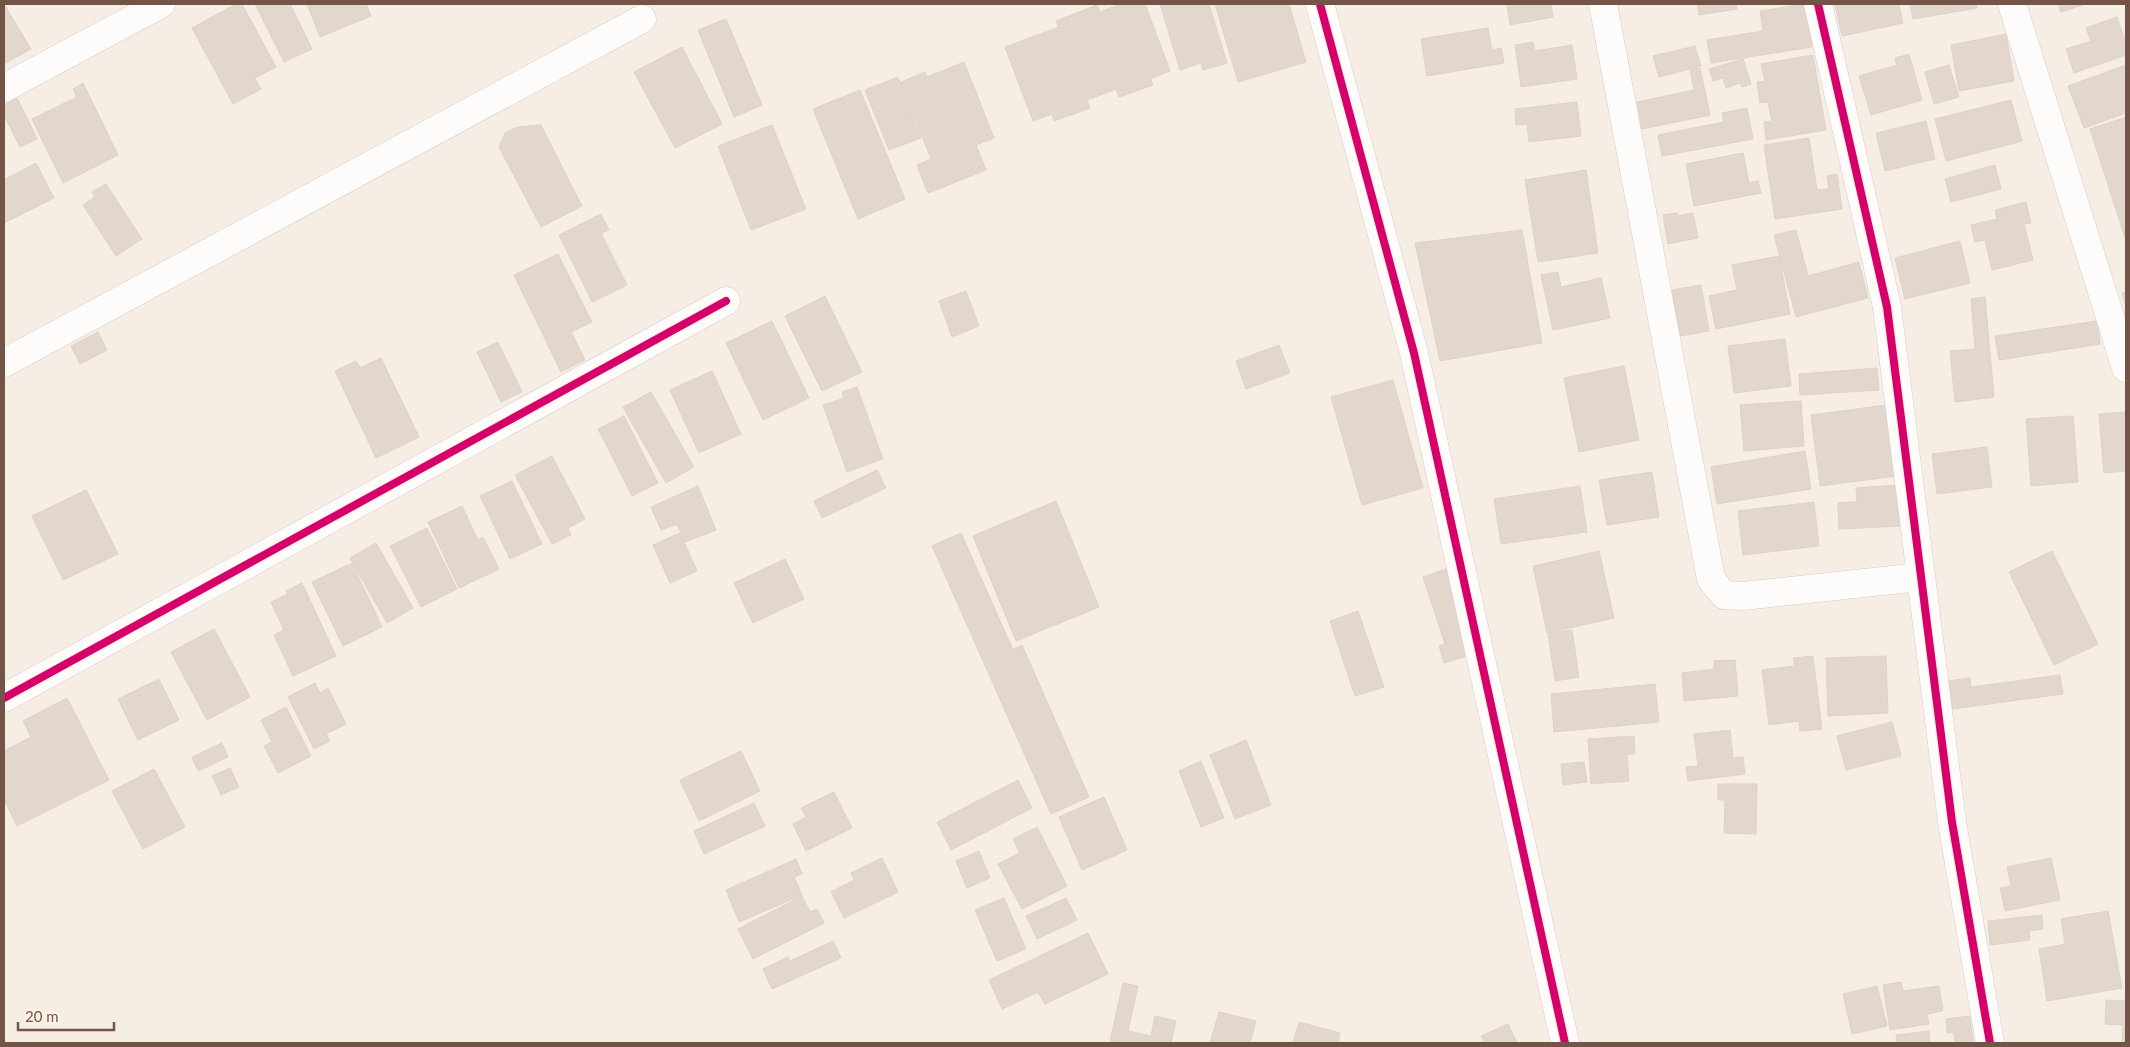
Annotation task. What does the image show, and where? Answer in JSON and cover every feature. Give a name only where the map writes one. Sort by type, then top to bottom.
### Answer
[{"type":"street","points":[[4,88],[161,4]]},
{"type":"street","points":[[1320,4],[1414,353],[1565,1043]]},
{"type":"street","points":[[1603,4],[1711,579],[1724,595],[1743,596],[1920,577]]},
{"type":"street","points":[[1818,4],[1888,307],[1920,577],[1952,822],[1990,1043]]},
{"type":"street","points":[[2012,4],[2126,368]]},
{"type":"street","points":[[4,363],[642,19]]},
{"type":"street","points":[[4,698],[726,301]]},
{"type":"building","points":[[4,4],[31,49],[4,64]]},
{"type":"building","points":[[236,4],[242,4],[276,67],[255,78],[261,89],[233,104],[192,28]]},
{"type":"building","points":[[255,4],[290,4],[312,49],[284,62]]},
{"type":"building","points":[[307,4],[366,4],[371,16],[320,37]]},
{"type":"building","points":[[1121,4],[1145,4],[1170,71],[1150,79],[1153,85],[1119,97],[1116,89],[1087,100],[1090,108],[1054,121],[1052,114],[1033,121],[1005,47],[1059,27],[1056,21],[1097,5],[1100,12]]},
{"type":"building","points":[[1160,4],[1209,4],[1227,63],[1203,70],[1201,63],[1180,70]]},
{"type":"building","points":[[1215,4],[1289,4],[1306,62],[1238,82]]},
{"type":"building","points":[[1507,4],[1551,4],[1553,17],[1510,25]]},
{"type":"building","points":[[1697,4],[1736,4],[1737,9],[1699,15]]},
{"type":"building","points":[[1805,4],[1812,47],[1711,63],[1707,40],[1763,31],[1760,11]]},
{"type":"building","points":[[1835,4],[1899,4],[1903,23],[1842,36]]},
{"type":"building","points":[[1910,4],[1977,4],[1977,8],[1913,19]]},
{"type":"building","points":[[2058,4],[2086,4],[2061,12]]},
{"type":"building","points":[[2117,17],[2126,44],[2126,55],[2074,73],[2066,49],[2091,41],[2086,28]]},
{"type":"building","points":[[726,19],[762,105],[734,117],[698,30]]},
{"type":"building","points":[[1488,28],[1492,50],[1501,48],[1504,63],[1427,76],[1421,39]]},
{"type":"building","points":[[2006,34],[2014,81],[1959,91],[1951,45]]},
{"type":"building","points":[[1533,42],[1535,51],[1572,45],[1577,79],[1521,87],[1515,45]]},
{"type":"building","points":[[1695,46],[1701,66],[1659,77],[1653,56]]},
{"type":"building","points":[[682,47],[722,124],[675,148],[634,72]]},
{"type":"building","points":[[1909,54],[1922,100],[1871,115],[1859,76],[1897,65],[1895,58]]},
{"type":"building","points":[[1813,55],[1826,130],[1766,140],[1764,122],[1772,121],[1768,102],[1760,103],[1757,82],[1765,81],[1761,64]]},
{"type":"building","points":[[1743,59],[1751,84],[1742,87],[1740,83],[1726,88],[1723,78],[1713,81],[1709,69]]},
{"type":"building","points":[[964,62],[994,138],[976,145],[986,170],[928,193],[917,165],[931,159],[901,82],[925,72],[927,77]]},
{"type":"building","points":[[1949,65],[1959,97],[1934,104],[1925,72]]},
{"type":"building","points":[[2126,65],[2126,113],[2084,128],[2068,86]]},
{"type":"building","points":[[1700,68],[1710,115],[1642,129],[1637,102],[1694,90],[1690,70]]},
{"type":"building","points":[[898,77],[921,138],[889,150],[865,90]]},
{"type":"building","points":[[83,83],[118,155],[63,183],[32,119],[77,97],[73,89]]},
{"type":"building","points":[[860,90],[905,199],[858,219],[813,109]]},
{"type":"building","points":[[17,98],[37,139],[20,147],[4,115],[4,105]]},
{"type":"building","points":[[2011,100],[2022,141],[1946,161],[1935,119]]},
{"type":"building","points":[[1577,102],[1581,136],[1529,142],[1527,124],[1516,125],[1515,109]]},
{"type":"building","points":[[1747,108],[1753,139],[1662,156],[1658,135],[1724,122],[1722,113]]},
{"type":"building","points":[[2126,117],[2126,241],[2090,129]]},
{"type":"building","points":[[1926,121],[1935,159],[1885,171],[1876,133]]},
{"type":"building","points":[[541,125],[582,206],[541,227],[499,147],[505,133],[518,127]]},
{"type":"building","points":[[772,125],[806,209],[751,230],[718,146]]},
{"type":"building","points":[[1809,138],[1817,190],[1829,189],[1827,176],[1837,174],[1842,209],[1775,219],[1764,145]]},
{"type":"building","points":[[1743,153],[1749,183],[1758,181],[1761,193],[1694,206],[1686,164]]},
{"type":"building","points":[[36,163],[54,198],[4,223],[4,180]]},
{"type":"building","points":[[1995,165],[2001,189],[1951,202],[1945,179]]},
{"type":"building","points":[[1586,170],[1598,253],[1538,262],[1525,180]]},
{"type":"building","points":[[106,184],[142,239],[116,256],[83,205],[95,197],[92,192]]},
{"type":"building","points":[[2026,202],[2031,223],[2024,224],[2033,260],[1992,270],[1985,240],[1975,242],[1971,225],[1997,219],[1995,210]]},
{"type":"building","points":[[1677,213],[1678,216],[1693,213],[1698,238],[1668,244],[1663,215]]},
{"type":"building","points":[[601,214],[609,230],[601,233],[627,285],[592,302],[559,235]]},
{"type":"building","points":[[1522,230],[1542,343],[1440,361],[1415,243]]},
{"type":"building","points":[[1796,230],[1808,276],[1859,262],[1868,298],[1796,317],[1774,235]]},
{"type":"building","points":[[1960,241],[1970,283],[1905,299],[1895,258]]},
{"type":"building","points":[[558,254],[592,322],[571,332],[585,360],[561,372],[514,275]]},
{"type":"building","points":[[1779,256],[1790,314],[1716,329],[1709,296],[1737,290],[1732,265]]},
{"type":"building","points":[[1558,272],[1561,287],[1601,278],[1610,318],[1553,330],[1541,275]]},
{"type":"building","points":[[1701,285],[1709,331],[1680,336],[1672,290]]},
{"type":"building","points":[[966,291],[979,326],[952,337],[939,301]]},
{"type":"building","points":[[2126,292],[2126,307],[2122,293]]},
{"type":"building","points":[[825,296],[862,372],[822,391],[785,316]]},
{"type":"building","points":[[1985,297],[1994,397],[1955,402],[1950,351],[1975,349],[1971,299]]},
{"type":"building","points":[[772,321],[809,398],[763,420],[726,343]]},
{"type":"building","points":[[2097,321],[2100,344],[1999,360],[1995,336]]},
{"type":"building","points":[[98,332],[107,350],[80,364],[71,346]]},
{"type":"building","points":[[1785,339],[1791,386],[1734,393],[1728,346]]},
{"type":"building","points":[[498,342],[522,392],[501,402],[477,352]]},
{"type":"building","points":[[1279,345],[1290,373],[1246,389],[1236,361]]},
{"type":"building","points":[[381,358],[419,437],[376,458],[335,371],[356,361],[360,368]]},
{"type":"building","points":[[1624,366],[1639,440],[1579,452],[1564,378]]},
{"type":"building","points":[[1877,368],[1879,390],[1800,395],[1799,374]]},
{"type":"building","points":[[712,371],[741,434],[699,453],[670,390]]},
{"type":"building","points":[[1393,380],[1423,488],[1362,505],[1331,397]]},
{"type":"building","points":[[857,387],[883,459],[847,472],[823,405],[844,398],[842,392]]},
{"type":"building","points":[[651,392],[694,467],[666,483],[623,407]]},
{"type":"building","points":[[1801,401],[1804,446],[1744,451],[1740,405]]},
{"type":"building","points":[[1886,405],[1896,476],[1820,486],[1811,415]]},
{"type":"building","points":[[2126,412],[2126,471],[2104,473],[2099,414]]},
{"type":"building","points":[[624,416],[658,483],[632,496],[598,429]]},
{"type":"building","points":[[2073,416],[2078,482],[2031,486],[2026,419]]},
{"type":"building","points":[[1987,447],[1992,487],[1937,494],[1932,454]]},
{"type":"building","points":[[1805,451],[1811,489],[1717,504],[1711,467]]},
{"type":"building","points":[[552,456],[585,519],[568,528],[571,535],[552,544],[515,475]]},
{"type":"building","points":[[877,470],[886,488],[822,518],[814,501]]},
{"type":"building","points":[[1652,472],[1659,517],[1607,525],[1599,480]]},
{"type":"building","points":[[512,481],[542,544],[510,559],[480,496]]},
{"type":"building","points":[[1900,485],[1902,526],[1839,529],[1838,503],[1857,502],[1856,488]]},
{"type":"building","points":[[698,486],[716,530],[685,542],[677,524],[661,530],[651,507]]},
{"type":"building","points":[[1580,486],[1587,532],[1501,544],[1494,499]]},
{"type":"building","points":[[86,490],[118,554],[63,580],[32,516]]},
{"type":"building","points":[[1056,501],[1099,607],[1016,641],[973,536]]},
{"type":"building","points":[[1814,502],[1819,546],[1743,555],[1738,511]]},
{"type":"building","points":[[462,506],[478,540],[483,537],[499,569],[459,588],[428,522]]},
{"type":"building","points":[[427,528],[457,589],[421,607],[390,546]]},
{"type":"building","points":[[680,533],[697,571],[670,583],[653,545]]},
{"type":"building","points":[[961,533],[1013,650],[1022,645],[1089,797],[1051,814],[932,546]]},
{"type":"building","points":[[376,543],[413,608],[387,623],[350,558]]},
{"type":"building","points":[[1599,551],[1614,618],[1547,633],[1533,566]]},
{"type":"building","points":[[2052,551],[2098,644],[2054,665],[2009,572]]},
{"type":"building","points":[[785,559],[804,599],[753,623],[734,583]]},
{"type":"building","points":[[352,563],[382,627],[343,646],[312,582]]},
{"type":"building","points":[[1446,569],[1474,654],[1444,663],[1439,646],[1445,644],[1423,577]]},
{"type":"building","points":[[302,583],[336,656],[293,676],[274,635],[284,630],[271,602],[288,594],[286,591]]},
{"type":"building","points":[[1358,611],[1384,687],[1355,696],[1330,621]]},
{"type":"building","points":[[214,629],[250,697],[207,720],[171,652]]},
{"type":"building","points":[[1572,630],[1579,677],[1555,681],[1548,633]]},
{"type":"building","points":[[1813,656],[1822,729],[1800,731],[1799,721],[1769,725],[1762,670],[1794,666],[1794,658]]},
{"type":"building","points":[[1886,656],[1888,713],[1828,716],[1826,658]]},
{"type":"building","points":[[1735,660],[1738,696],[1684,701],[1682,673],[1714,669],[1714,661]]},
{"type":"building","points":[[2060,675],[2063,694],[1952,709],[1948,681],[1970,678],[1971,687]]},
{"type":"building","points":[[159,679],[179,720],[138,740],[118,699]]},
{"type":"building","points":[[315,683],[320,693],[328,688],[346,724],[326,734],[330,741],[314,749],[288,697]]},
{"type":"building","points":[[1655,684],[1659,722],[1554,732],[1551,694]]},
{"type":"building","points":[[67,698],[109,780],[17,826],[4,799],[4,751],[31,737],[23,721]]},
{"type":"building","points":[[286,707],[311,756],[278,773],[264,746],[272,742],[261,720]]},
{"type":"building","points":[[1892,722],[1901,756],[1846,770],[1837,736]]},
{"type":"building","points":[[1730,730],[1733,758],[1743,757],[1745,774],[1688,781],[1686,767],[1698,766],[1694,734]]},
{"type":"building","points":[[1634,736],[1635,754],[1627,754],[1629,781],[1591,784],[1588,739]]},
{"type":"building","points":[[1246,740],[1271,805],[1235,819],[1210,755]]},
{"type":"building","points":[[222,743],[228,757],[198,771],[192,757]]},
{"type":"building","points":[[741,751],[760,791],[699,821],[680,780]]},
{"type":"building","points":[[1201,761],[1224,818],[1201,827],[1179,771]]},
{"type":"building","points":[[1584,762],[1587,782],[1563,785],[1561,764]]},
{"type":"building","points":[[230,768],[239,787],[221,795],[212,776]]},
{"type":"building","points":[[154,769],[185,827],[143,849],[112,791]]},
{"type":"building","points":[[1018,780],[1032,808],[951,850],[937,822]]},
{"type":"building","points":[[1718,784],[1757,784],[1756,834],[1724,833],[1725,800],[1718,800]]},
{"type":"building","points":[[834,792],[852,828],[806,851],[793,824],[806,817],[801,808]]},
{"type":"building","points":[[1104,797],[1127,850],[1082,870],[1059,817]]},
{"type":"building","points":[[754,803],[765,826],[704,854],[694,831]]},
{"type":"building","points":[[1037,827],[1067,886],[1022,909],[998,864],[1020,853],[1013,839]]},
{"type":"building","points":[[979,851],[990,878],[967,888],[956,861]]},
{"type":"building","points":[[882,858],[898,892],[844,918],[831,892],[854,880],[851,873]]},
{"type":"building","points":[[2051,858],[2060,900],[2005,911],[2000,888],[2011,886],[2007,867]]},
{"type":"building","points":[[796,859],[802,874],[794,877],[802,895],[739,922],[726,890]]},
{"type":"building","points":[[802,896],[810,912],[817,909],[824,923],[753,959],[738,929]]},
{"type":"building","points":[[1004,898],[1026,949],[997,961],[975,910]]},
{"type":"building","points":[[1066,898],[1077,920],[1037,939],[1026,916]]},
{"type":"building","points":[[2108,911],[2122,988],[2047,1001],[2039,949],[2065,944],[2061,919]]},
{"type":"building","points":[[2042,915],[2043,929],[2029,931],[2030,940],[1990,945],[1988,921]]},
{"type":"building","points":[[1088,933],[1108,974],[1045,1004],[1038,992],[1002,1009],[989,980]]},
{"type":"building","points":[[833,941],[841,958],[772,989],[763,969],[788,957],[790,961]]},
{"type":"building","points":[[1901,982],[1903,991],[1939,986],[1943,1011],[1927,1014],[1929,1024],[1890,1030],[1883,985]]},
{"type":"building","points":[[1123,983],[1138,986],[1128,1031],[1151,1036],[1155,1016],[1176,1021],[1171,1043],[1121,1043],[1110,1041]]},
{"type":"building","points":[[1877,986],[1887,1026],[1852,1034],[1843,994]]},
{"type":"building","points":[[2106,1000],[2126,1001],[2126,1043],[2122,1043],[2123,1025],[2105,1024]]},
{"type":"building","points":[[1219,1012],[1256,1021],[1250,1043],[1210,1043]]},
{"type":"building","points":[[1970,1016],[1973,1043],[1955,1043],[1954,1032],[1947,1033],[1946,1019]]},
{"type":"building","points":[[1299,1022],[1340,1033],[1338,1043],[1293,1043]]},
{"type":"building","points":[[1508,1024],[1517,1043],[1485,1043],[1481,1036]]},
{"type":"building","points":[[1929,1031],[1930,1043],[1897,1043],[1896,1035]]},
{"type":"cycle path","points":[[1320,4],[1414,353],[1565,1043]]},
{"type":"cycle path","points":[[1818,4],[1887,307],[1952,822],[1990,1043]]},
{"type":"cycle path","points":[[4,698],[726,301]]}]
